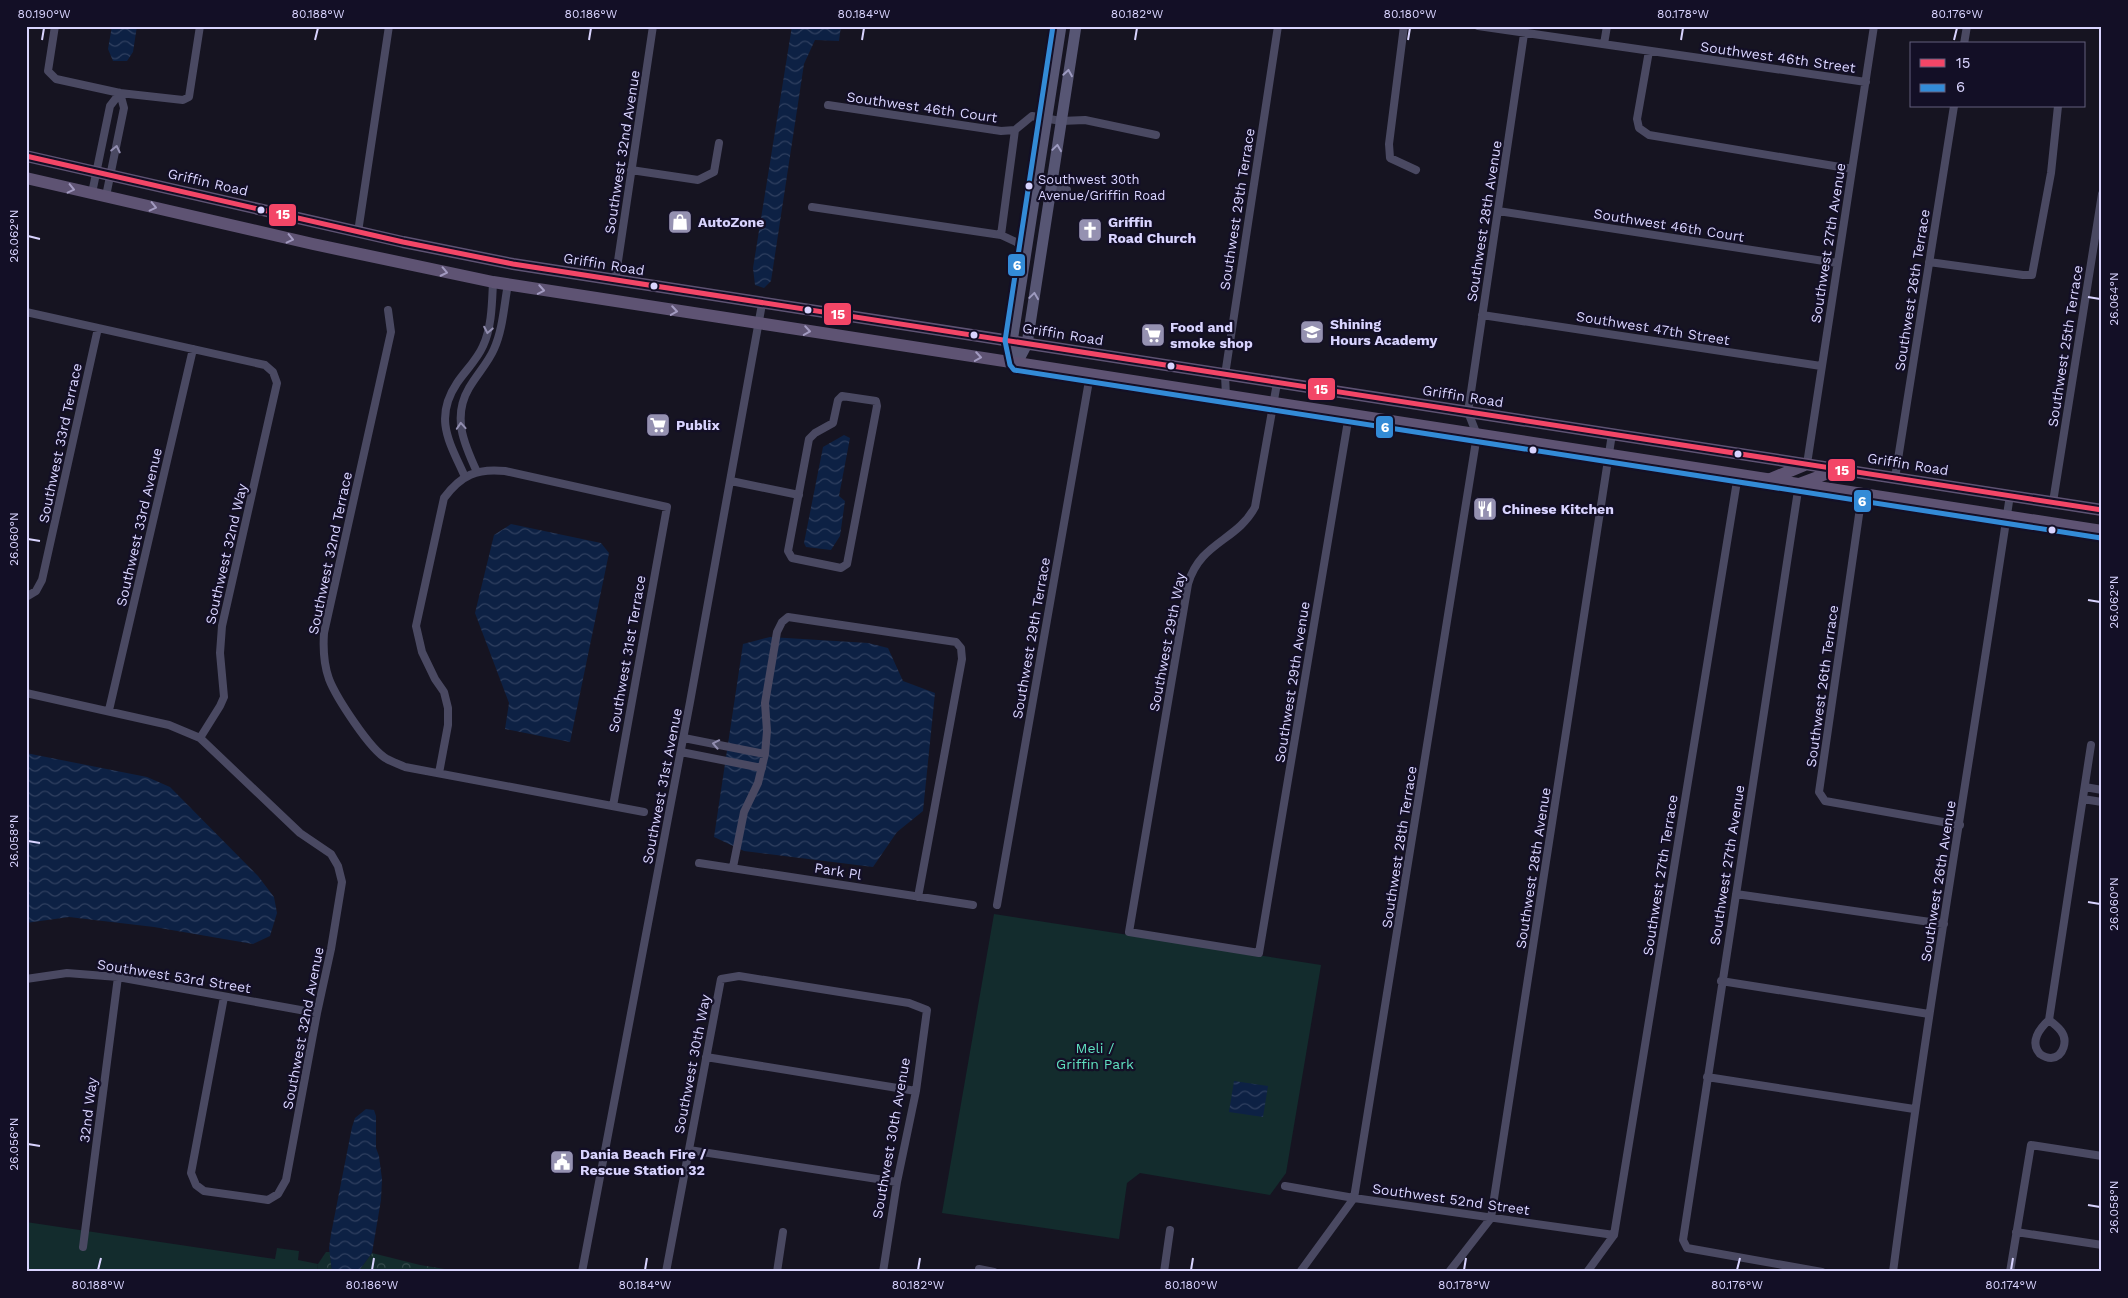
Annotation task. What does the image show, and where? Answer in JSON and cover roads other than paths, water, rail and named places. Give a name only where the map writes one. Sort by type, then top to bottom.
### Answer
[{"type":"main road","points":[[1017,363],[1012,342],[1060,26]]},
{"type":"main road","points":[[1017,363],[1027,344],[1076,26]]},
{"type":"main road","name":"Griffin Road","points":[[26,156],[403,242],[615,281],[2102,510]]},
{"type":"main road","points":[[26,178],[313,244],[493,282],[2102,531]]},
{"type":"main road","points":[[313,244],[342,242],[358,232]]},
{"type":"main road","points":[[362,254],[368,247],[375,244],[403,242]]},
{"type":"main road","points":[[560,293],[596,291],[615,281]]},
{"type":"main road","points":[[1768,480],[1807,464]]},
{"type":"main road","points":[[1799,484],[1839,469]]},
{"type":"street","points":[[55,26],[48,71],[56,80],[120,93],[183,100],[189,97],[200,26]]},
{"type":"street","points":[[358,232],[389,26]]},
{"type":"street","name":"Southwest 32nd Avenue","points":[[615,281],[653,26]]},
{"type":"street","name":"Southwest 29th Terrace","points":[[1226,396],[1225,375],[1278,26]]},
{"type":"street","points":[[1404,26],[1389,144],[1390,158],[1416,170]]},
{"type":"street","name":"Southwest 46th Street","points":[[1478,26],[1866,82]]},
{"type":"street","points":[[1604,44],[1607,26]]},
{"type":"street","name":"Southwest 27th Avenue","points":[[1807,464],[1874,26]]},
{"type":"street","points":[[1964,42],[1967,26]]},
{"type":"street","name":"Southwest 28th Avenue","points":[[1468,412],[1524,34]]},
{"type":"street","points":[[1649,51],[1637,119],[1639,128],[1650,135],[1852,169]]},
{"type":"street","points":[[92,193],[110,106],[120,93]]},
{"type":"street","points":[[106,196],[124,108],[120,93]]},
{"type":"street","name":"Southwest 46th Court","points":[[828,106],[1001,131],[1015,130],[1032,116],[1061,121],[1085,120],[1156,135]]},
{"type":"street","name":"Southwest 26th Terrace","points":[[1895,478],[1954,108]]},
{"type":"street","points":[[1929,262],[2032,275],[2051,173],[2058,108]]},
{"type":"street","points":[[1001,235],[1015,130]]},
{"type":"street","points":[[631,170],[698,180],[714,172],[719,143]]},
{"type":"street","points":[[1052,187],[1067,190]]},
{"type":"street","name":"Southwest 25th Terrace","points":[[2053,502],[2102,194]]},
{"type":"street","points":[[812,207],[1001,235],[1016,242],[1026,250]]},
{"type":"street","name":"Southwest 46th Court","points":[[1498,211],[1837,263]]},
{"type":"street","points":[[465,477],[449,444],[444,416],[457,382],[479,355],[485,344],[493,282]]},
{"type":"street","points":[[439,774],[448,725],[448,708],[444,692],[435,679],[422,652],[416,626],[444,498],[453,486],[465,477],[477,472],[464,444],[460,429],[460,413],[468,388],[494,349],[508,284]]},
{"type":"street","name":"Southwest 31st Avenue","points":[[582,1272],[684,738],[762,304]]},
{"type":"street","name":"Southwest 32nd Terrace","points":[[388,310],[391,332],[324,633],[323,650],[329,679],[346,709],[372,746],[386,759],[405,766],[439,774],[644,812]]},
{"type":"street","points":[[26,312],[193,349]]},
{"type":"street","name":"Southwest 47th Street","points":[[1482,315],[1821,366]]},
{"type":"street","name":"Southwest 33rd Terrace","points":[[26,597],[36,591],[42,580],[98,328]]},
{"type":"street","name":"Southwest 32nd Way","points":[[193,349],[265,366],[273,372],[277,383],[222,626],[220,652],[224,697],[200,738]]},
{"type":"street","name":"Southwest 33rd Avenue","points":[[109,710],[193,349]]},
{"type":"street","name":"Southwest 29th Terrace","points":[[997,905],[1090,375]]},
{"type":"street","name":"Southwest 29th Way","points":[[1259,953],[1129,932],[1188,584],[1191,573],[1204,554],[1246,522],[1255,507],[1277,383]]},
{"type":"street","points":[[842,396],[876,401],[877,406],[846,564],[841,568],[792,558],[788,551],[799,495],[810,439],[815,433],[833,423],[838,400],[842,396]]},
{"type":"street","points":[[1468,412],[1477,435]]},
{"type":"street","name":"Southwest 29th Avenue","points":[[1259,953],[1349,415]]},
{"type":"street","name":"Southwest 28th Avenue","points":[[1449,1272],[1491,1218],[1612,434]]},
{"type":"street","name":"Southwest 28th Terrace","points":[[1300,1272],[1354,1198],[1477,435]]},
{"type":"street","name":"Southwest 31st Terrace","points":[[477,472],[483,470],[504,471],[667,507],[613,806]]},
{"type":"street","name":"Southwest 27th Terrace","points":[[1587,1272],[1614,1235],[1738,475]]},
{"type":"street","points":[[731,481],[799,495]]},
{"type":"street","name":"Southwest 27th Avenue","points":[[1799,484],[1682,1240],[1687,1248],[1822,1272]]},
{"type":"street","name":"Southwest 26th Terrace","points":[[1862,494],[1819,792],[1825,801],[1960,825]]},
{"type":"street","name":"Southwest 26th Avenue","points":[[1893,1272],[1914,1109],[1960,825],[2010,495]]},
{"type":"street","points":[[734,867],[744,812],[758,783],[765,754],[767,731],[765,703],[778,632],[782,622],[788,617],[956,642],[961,648],[962,659],[918,897]]},
{"type":"street","points":[[26,693],[109,710],[169,725],[200,738]]},
{"type":"street","name":"Southwest 32nd Avenue","points":[[200,738],[300,833],[331,854],[338,866],[342,882],[331,949],[317,1013],[286,1180],[278,1194],[268,1200],[204,1191],[196,1185],[190,1173],[224,997]]},
{"type":"street","points":[[684,738],[765,754]]},
{"type":"street","points":[[2049,1020],[2061,1031],[2064,1040],[2063,1049],[2060,1054],[2052,1058],[2042,1056],[2036,1049],[2035,1043],[2039,1031],[2049,1020],[2091,745]]},
{"type":"street","points":[[681,752],[762,768]]},
{"type":"street","points":[[2085,787],[2102,790]]},
{"type":"street","points":[[2083,799],[2102,802]]},
{"type":"street","name":"Park Pl","points":[[699,863],[973,905]]},
{"type":"street","points":[[1736,894],[1944,924]]},
{"type":"street","name":"Southwest 53rd Street","points":[[26,978],[67,973],[118,977],[317,1013]]},
{"type":"street","name":"Southwest 30th Way","points":[[666,1272],[722,979],[739,976],[909,1003],[927,1010]]},
{"type":"street","name":"32nd Way","points":[[83,1247],[118,977]]},
{"type":"street","points":[[1721,981],[1929,1014]]},
{"type":"street","name":"Southwest 30th Avenue","points":[[883,1272],[897,1182],[916,1090],[927,1010]]},
{"type":"street","points":[[706,1058],[916,1090]]},
{"type":"street","points":[[1707,1077],[1914,1109]]},
{"type":"street","points":[[2010,1272],[2031,1145],[2102,1156]]},
{"type":"street","points":[[689,1150],[897,1182]]},
{"type":"street","name":"Southwest 52nd Street","points":[[1285,1186],[1354,1198],[1614,1235]]},
{"type":"street","points":[[1164,1272],[1170,1230]]},
{"type":"street","points":[[777,1272],[783,1232]]},
{"type":"street","points":[[2016,1232],[2102,1245]]},
{"type":"street","points":[[979,1271],[994,1272]]},
{"type":"water","points":[[112,26],[137,26],[133,52],[127,61],[113,61],[108,49]]},
{"type":"water","points":[[792,26],[841,26],[839,41],[815,40],[804,64],[771,281],[764,288],[755,285],[753,268]]},
{"type":"water","points":[[844,435],[850,438],[839,496],[845,501],[840,536],[831,550],[806,547],[804,543],[823,447]]},
{"type":"water","points":[[511,524],[601,543],[609,553],[570,742],[505,729],[509,703],[475,613],[494,535]]},
{"type":"water","points":[[770,637],[868,643],[888,648],[903,681],[935,693],[923,811],[897,832],[873,867],[744,851],[714,837],[743,644]]},
{"type":"water","points":[[26,753],[147,777],[170,787],[258,876],[274,897],[277,913],[270,936],[253,944],[154,927],[69,917],[26,923]]},
{"type":"water","points":[[1234,1081],[1268,1086],[1263,1117],[1229,1112]]},
{"type":"water","points":[[366,1109],[374,1110],[376,1116],[376,1148],[382,1179],[381,1200],[372,1253],[358,1272],[332,1272],[329,1248],[352,1127],[355,1118]]},
{"type":"place","name":"Southwest 30th Avenue/Griffin Road","points":[[1029,186]]},
{"type":"place","name":"AutoZone","points":[[680,222]]},
{"type":"place","name":"Griffin Road Church","points":[[1090,230]]},
{"type":"place","name":"Shining Hours Academy","points":[[1312,332]]},
{"type":"place","name":"Food and smoke shop","points":[[1153,335]]},
{"type":"place","name":"Publix","points":[[658,425]]},
{"type":"place","name":"Chinese Kitchen","points":[[1485,509]]},
{"type":"place","name":"Dania Beach Fire / Rescue Station 32","points":[[562,1162]]},
{"type":"park label","name":"Meli / Griffin Park","points":[[1095,1056]]}]
